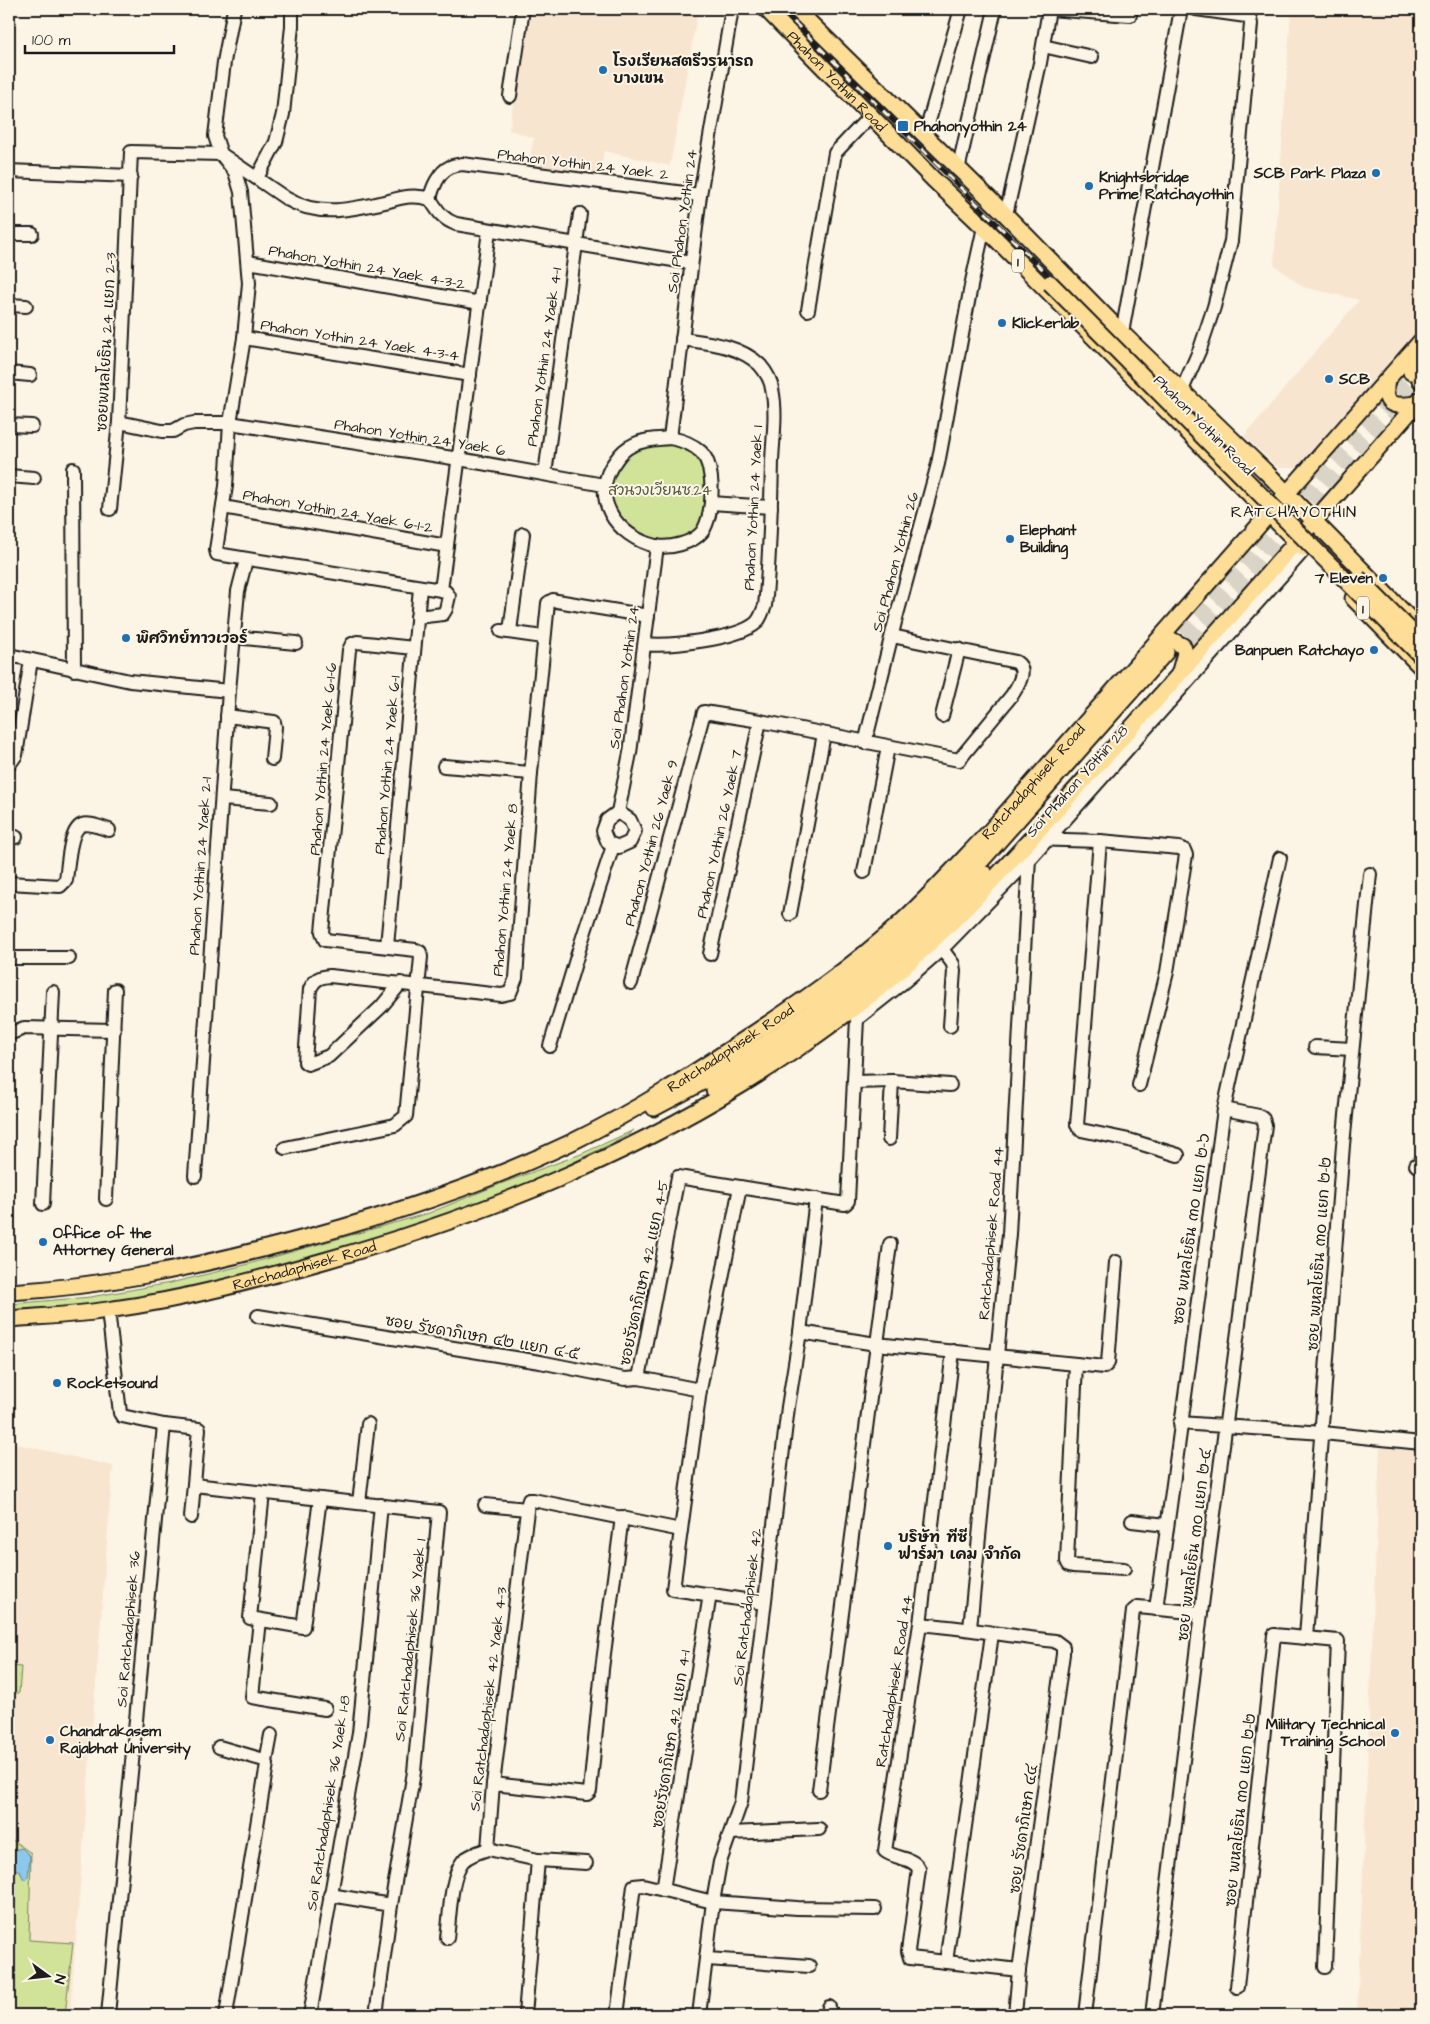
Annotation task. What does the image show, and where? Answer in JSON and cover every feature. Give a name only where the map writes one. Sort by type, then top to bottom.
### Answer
[{"type":"main road","name":"Phahon Yothin Road","points":[[766,9],[870,116],[989,232],[1421,667]]},
{"type":"main road","name":"Phahon Yothin Road","points":[[796,9],[1006,215],[1122,333],[1244,451],[1421,630]]},
{"type":"main road","name":"Phahon Yothin Road","points":[[994,204],[1011,231],[1053,280],[1421,656]]},
{"type":"main road","name":"Phahon Yothin Road","points":[[989,232],[1011,245],[1053,280],[1421,641]]},
{"type":"main road","name":"Ratchadaphisek Road","points":[[9,1318],[108,1310],[161,1302],[216,1290],[381,1244],[496,1205],[588,1166],[656,1134],[718,1099],[855,1014],[958,918],[1030,839],[1169,658],[1269,515],[1421,341]]},
{"type":"main road","points":[[1417,377],[1421,360]]},
{"type":"main road","points":[[1387,380],[1385,395],[1389,402],[1397,406],[1419,402]]},
{"type":"main road","name":"Ratchadaphisek Road","points":[[9,1292],[95,1284],[184,1268],[311,1237],[391,1214],[488,1180],[575,1141],[681,1081],[807,998],[868,951],[927,897],[991,830],[1169,658],[1301,545],[1314,521],[1419,402]]},
{"type":"main road","points":[[1224,470],[1240,462],[1244,451]]},
{"type":"main road","points":[[1361,606],[1366,591],[1376,586]]},
{"type":"main road","name":"Ratchadaphisek Road","points":[[588,1166],[698,1100],[766,1056],[880,973],[951,909],[992,867],[1169,658]]},
{"type":"street","points":[[234,9],[215,136],[221,154],[234,172],[241,192],[249,283],[244,338],[230,423],[226,486],[216,550],[217,554],[420,588],[439,589],[446,592],[449,596],[443,614],[417,617]]},
{"type":"street","points":[[257,178],[276,142],[281,122],[292,26],[292,9]]},
{"type":"street","points":[[510,96],[523,9]]},
{"type":"street","name":"Soi Phahon Yothin 24","points":[[670,438],[700,195],[732,9]]},
{"type":"street","points":[[925,135],[961,9]]},
{"type":"street","points":[[958,170],[995,9]]},
{"type":"street","points":[[1006,215],[1043,46],[1049,9],[1130,16]]},
{"type":"street","points":[[1122,333],[1181,9]]},
{"type":"street","points":[[1182,390],[1200,349],[1227,262],[1238,181],[1251,24],[1250,19],[1246,16],[1196,9]]},
{"type":"street","points":[[1043,46],[1092,57]]},
{"type":"street","points":[[808,310],[835,153],[870,116]]},
{"type":"street","name":"ซอยพหลโยธิน 24 แยก 2-3","points":[[110,509],[119,422],[131,152],[221,154]]},
{"type":"street","points":[[221,154],[296,204],[326,210],[349,210],[414,195],[430,199],[439,215],[445,220],[456,224],[489,231],[691,263]]},
{"type":"street","name":"Phahon Yothin 24 Yaek 2","points":[[430,199],[442,174],[450,167],[462,164],[700,195]]},
{"type":"street","points":[[9,170],[131,176]]},
{"type":"street","name":"Phahon Yothin 24 Yaek 4-1","points":[[544,474],[580,214]]},
{"type":"street","points":[[439,589],[447,546],[489,231]]},
{"type":"street","name":"Soi Phahon Yothin 26","points":[[865,743],[938,464],[970,286],[989,232]]},
{"type":"street","points":[[9,234],[32,234]]},
{"type":"street","name":"Phahon Yothin 24 Yaek 4-3-2","points":[[248,262],[480,304]]},
{"type":"street","points":[[9,305],[26,306]]},
{"type":"street","name":"Phahon Yothin 24 Yaek 4-3-4","points":[[244,338],[470,375]]},
{"type":"street","name":"Phahon Yothin 24 Yaek 1","points":[[645,644],[656,645],[719,638],[754,624],[761,617],[765,606],[771,507],[774,401],[772,387],[768,376],[760,366],[740,352],[719,344],[682,339]]},
{"type":"street","points":[[9,373],[30,375]]},
{"type":"street","name":"Phahon Yothin 24 Yaek 6","points":[[119,422],[162,432],[173,431],[184,425],[194,423],[230,423],[459,459],[604,485]]},
{"type":"street","points":[[9,424],[32,426]]},
{"type":"street","points":[[670,438],[695,447],[705,457],[711,482],[711,503],[706,524],[697,537],[680,544],[657,546],[640,540],[623,531],[612,517],[604,485],[613,464],[626,449],[641,442],[670,438]]},
{"type":"street","points":[[74,469],[74,670]]},
{"type":"street","points":[[9,476],[34,478]]},
{"type":"street","points":[[711,503],[771,507]]},
{"type":"street","name":"Phahon Yothin 24 Yaek 6-1-2","points":[[223,507],[447,546]]},
{"type":"street","points":[[523,534],[506,631],[543,637]]},
{"type":"street","name":"Soi Phahon Yothin 28","points":[[855,1014],[905,981],[942,949],[1031,858],[1301,545]]},
{"type":"street","name":"Soi Phahon Yothin 24","points":[[613,846],[608,843],[603,831],[608,820],[618,812],[630,753],[657,546]]},
{"type":"street","name":"Phahon Yothin 24 Yaek 2-1","points":[[195,1176],[229,691],[238,590],[246,560]]},
{"type":"street","name":"Phahon Yothin 24 Yaek 6-1","points":[[386,946],[420,588]]},
{"type":"street","name":"Phahon Yothin 24 Yaek 8","points":[[400,983],[381,1007],[329,1056],[308,1064],[305,1062],[310,989],[314,981],[320,977],[330,976],[419,984],[502,994],[510,993],[516,978],[531,773],[543,637],[548,603],[552,600],[648,616]]},
{"type":"street","points":[[760,721],[959,760],[1012,695],[1019,683],[1022,670],[1020,665],[1016,662],[959,649],[892,636]]},
{"type":"street","points":[[234,637],[296,643]]},
{"type":"street","name":"Phahon Yothin 24 Yaek 6-1-6","points":[[386,946],[325,940],[322,932],[349,650],[352,644],[357,642],[414,648]]},
{"type":"street","points":[[942,716],[959,649]]},
{"type":"street","points":[[9,655],[130,681],[229,691]]},
{"type":"street","points":[[9,765],[16,755],[31,660]]},
{"type":"street","name":"Phahon Yothin 26 Yaek 9","points":[[631,984],[704,712],[760,721]]},
{"type":"street","points":[[227,716],[274,722],[272,759]]},
{"type":"street","name":"Phahon Yothin 26 Yaek 7","points":[[710,954],[760,721]]},
{"type":"street","points":[[790,914],[824,734]]},
{"type":"street","points":[[864,872],[888,747]]},
{"type":"street","points":[[444,766],[531,773]]},
{"type":"street","points":[[222,799],[271,803]]},
{"type":"street","points":[[550,1046],[613,846],[619,847],[630,842],[635,831],[630,820],[618,812]]},
{"type":"street","points":[[9,883],[63,885],[74,831],[87,824],[109,830]]},
{"type":"street","points":[[1030,839],[1048,838],[1100,841],[1184,850],[1186,855],[1167,972],[1139,1085]]},
{"type":"street","name":"Ratchadaphisek Road 44","points":[[970,1628],[1009,1234],[1031,858],[1030,839]]},
{"type":"street","points":[[1100,841],[1077,1125],[1081,1130],[1129,1140],[1178,1155]]},
{"type":"street","name":"ซอย พหลโยธิน ๓๐ แยก ๒-๖","points":[[1156,1609],[1224,1109],[1280,858]]},
{"type":"street","name":"ซอย พหลโยธิน ๓๐ แยก ๒-๒","points":[[1237,1987],[1274,1635],[1306,1638],[1323,1433],[1343,1144],[1370,874]]},
{"type":"street","points":[[285,1148],[396,1125],[402,1121],[408,1110],[421,957],[420,952],[416,950],[386,946]]},
{"type":"street","points":[[942,949],[953,964],[954,971],[950,1026]]},
{"type":"street","points":[[9,958],[69,958]]},
{"type":"street","points":[[106,1199],[115,990]]},
{"type":"street","points":[[43,1204],[52,992]]},
{"type":"street","name":"ซอยรัชดาภิเษก 42 แยก 4-5","points":[[638,1378],[678,1177],[845,1204],[848,1201],[854,1082],[855,1014]]},
{"type":"street","points":[[9,1034],[24,1028],[114,1030]]},
{"type":"street","points":[[1315,1047],[1352,1049]]},
{"type":"street","points":[[854,1082],[950,1084]]},
{"type":"street","points":[[889,1139],[892,1082]]},
{"type":"street","name":"ซอย พหลโยธิน ๓๐ แยก ๒-๔","points":[[1152,2015],[1201,1614],[1265,1125],[1263,1119],[1259,1116],[1224,1109]]},
{"type":"street","points":[[740,1187],[700,1390],[680,1530],[674,1589],[764,1603]]},
{"type":"street","name":"Soi Ratchadaphisek 42","points":[[699,2015],[720,1862],[741,1802],[788,1407],[800,1332],[816,1199]]},
{"type":"street","points":[[819,1790],[890,1244]]},
{"type":"street","points":[[800,1332],[876,1344],[1104,1367],[1108,1363],[1116,1262]]},
{"type":"street","points":[[108,1310],[120,1413],[122,1416],[164,1425],[199,1429],[191,1517]]},
{"type":"street","name":"ซอย รัชดาภิเษก ๔๒ แยก ๔-๕","points":[[258,1316],[540,1362],[625,1379],[638,1378],[700,1390]]},
{"type":"street","name":"Ratchadaphisek Road 44","points":[[953,1351],[920,1624],[885,1846],[886,1851],[890,1855],[913,1862],[919,1869],[909,1955],[916,1959],[1019,1970]]},
{"type":"street","points":[[1076,1364],[1067,1561],[1073,1566],[1124,1569]]},
{"type":"street","points":[[1180,1423],[1323,1433],[1421,1443]]},
{"type":"street","points":[[359,1503],[368,1424]]},
{"type":"street","name":"Soi Ratchadaphisek 36","points":[[108,2015],[164,1425]]},
{"type":"street","name":"Soi Ratchadaphisek 36 Yaek 1","points":[[194,1486],[439,1512],[414,1772],[391,1905],[376,2015]]},
{"type":"street","points":[[263,1493],[250,1618],[304,1626],[320,1499]]},
{"type":"street","points":[[485,1505],[527,1510],[529,1500],[533,1500],[680,1530]]},
{"type":"street","name":"Soi Ratchadaphisek 36 Yaek 1-8","points":[[310,2015],[359,1733],[381,1506]]},
{"type":"street","name":"Soi Ratchadaphisek 42 Yaek 4-3","points":[[488,1849],[527,1510]]},
{"type":"street","points":[[494,1784],[587,1794],[590,1791],[602,1669],[622,1517]]},
{"type":"street","points":[[1132,1522],[1166,1525]]},
{"type":"street","name":"ซอยรัชดาภิเษก 42 แยก 4-1","points":[[663,1890],[710,1594]]},
{"type":"street","points":[[1086,2015],[1133,1611],[1138,1607],[1201,1614]]},
{"type":"street","points":[[260,1620],[252,1697],[325,1709]]},
{"type":"street","points":[[920,1624],[970,1628],[992,1634],[946,1962]]},
{"type":"street","name":"ซอย รัชดาภิเษก ๔๔","points":[[992,1634],[1055,1641],[1063,1647],[1014,2015]]},
{"type":"street","points":[[1306,1638],[1338,1641],[1325,1967]]},
{"type":"street","points":[[226,2015],[271,1735]]},
{"type":"street","points":[[219,1747],[266,1762]]},
{"type":"street","points":[[731,1834],[819,1829]]},
{"type":"street","points":[[447,1938],[456,1874],[464,1861],[476,1852],[488,1849],[538,1860],[586,1864]]},
{"type":"street","points":[[525,2015],[538,1860]]},
{"type":"street","points":[[617,2015],[634,1886],[644,1885],[713,1902],[797,1908],[876,1909]]},
{"type":"street","points":[[330,1895],[391,1905]]},
{"type":"street","points":[[707,1959],[809,1966]]},
{"type":"shaded area","name":"โรงเรียนสตรีวรนารถ บางเขน","points":[[527,9],[688,9],[698,11],[670,166],[604,151],[599,179],[527,169],[534,138],[509,130]]},
{"type":"shaded area","name":"SCB Park Plaza","points":[[1291,9],[1421,9],[1421,327],[1296,468],[1278,468],[1244,436],[1359,300],[1303,287],[1274,265]]},
{"type":"shaded area","name":"Chandrakasem Rajabhat University","points":[[9,1442],[113,1466],[70,2015],[9,2014]]},
{"type":"shaded area","name":"Military Technical Training School","points":[[1380,1447],[1421,1451],[1421,2015],[1357,2015]]},
{"type":"green space","name":"สวนวงเวียนซ.24","points":[[670,438],[695,447],[707,464],[710,509],[689,541],[663,546],[615,521],[605,494],[624,451]]},
{"type":"green space","points":[[634,1130],[625,1137],[537,1180],[434,1221],[197,1288],[122,1303],[9,1314],[9,1304],[90,1297],[170,1283],[245,1265],[429,1213],[581,1154]]},
{"type":"green space","points":[[9,1666],[21,1667],[19,1693],[9,1693]]},
{"type":"green space","points":[[11,1839],[31,1853],[29,1940],[73,1943],[65,2015],[31,2015],[9,2009],[9,1841]]},
{"type":"water","points":[[22,1848],[30,1856],[28,1877],[24,1880],[20,1871],[12,1868],[9,1851]]},
{"type":"tunnel","points":[[1167,651],[1411,372]]},
{"type":"tunnel","points":[[1178,661],[1420,380]]},
{"type":"railway","points":[[781,9],[1421,646]]},
{"type":"place","name":"โรงเรียนสตรีวรนารถ บางเขน","points":[[603,70]]},
{"type":"place","name":"Phahonyothin 24","points":[[903,126]]},
{"type":"place","name":"SCB Park Plaza","points":[[1376,173]]},
{"type":"place","name":"Knightsbridge Prime Ratchayothin","points":[[1089,186]]},
{"type":"place","name":"Klickerlab","points":[[1002,323]]},
{"type":"place","name":"SCB","points":[[1329,379]]},
{"type":"place","name":"Elephant Building","points":[[1010,539]]},
{"type":"place","name":"7 Eleven","points":[[1383,578]]},
{"type":"place","name":"พิศวิทย์ทาวเวอร์","points":[[126,638]]},
{"type":"place","name":"Banpuen Ratchayo","points":[[1374,650]]},
{"type":"place","name":"Office of the Attorney General","points":[[43,1242]]},
{"type":"place","name":"Rocketsound","points":[[57,1383]]},
{"type":"place","name":"บริษัท ทีซี ฟาร์มา เคม จำกัด","points":[[888,1546]]},
{"type":"place","name":"Military Technical Training School","points":[[1395,1733]]},
{"type":"place","name":"Chandrakasem Rajabhat University","points":[[50,1740]]},
{"type":"district","name":"RATCHAYOTHIN","points":[[1294,511]]}]
